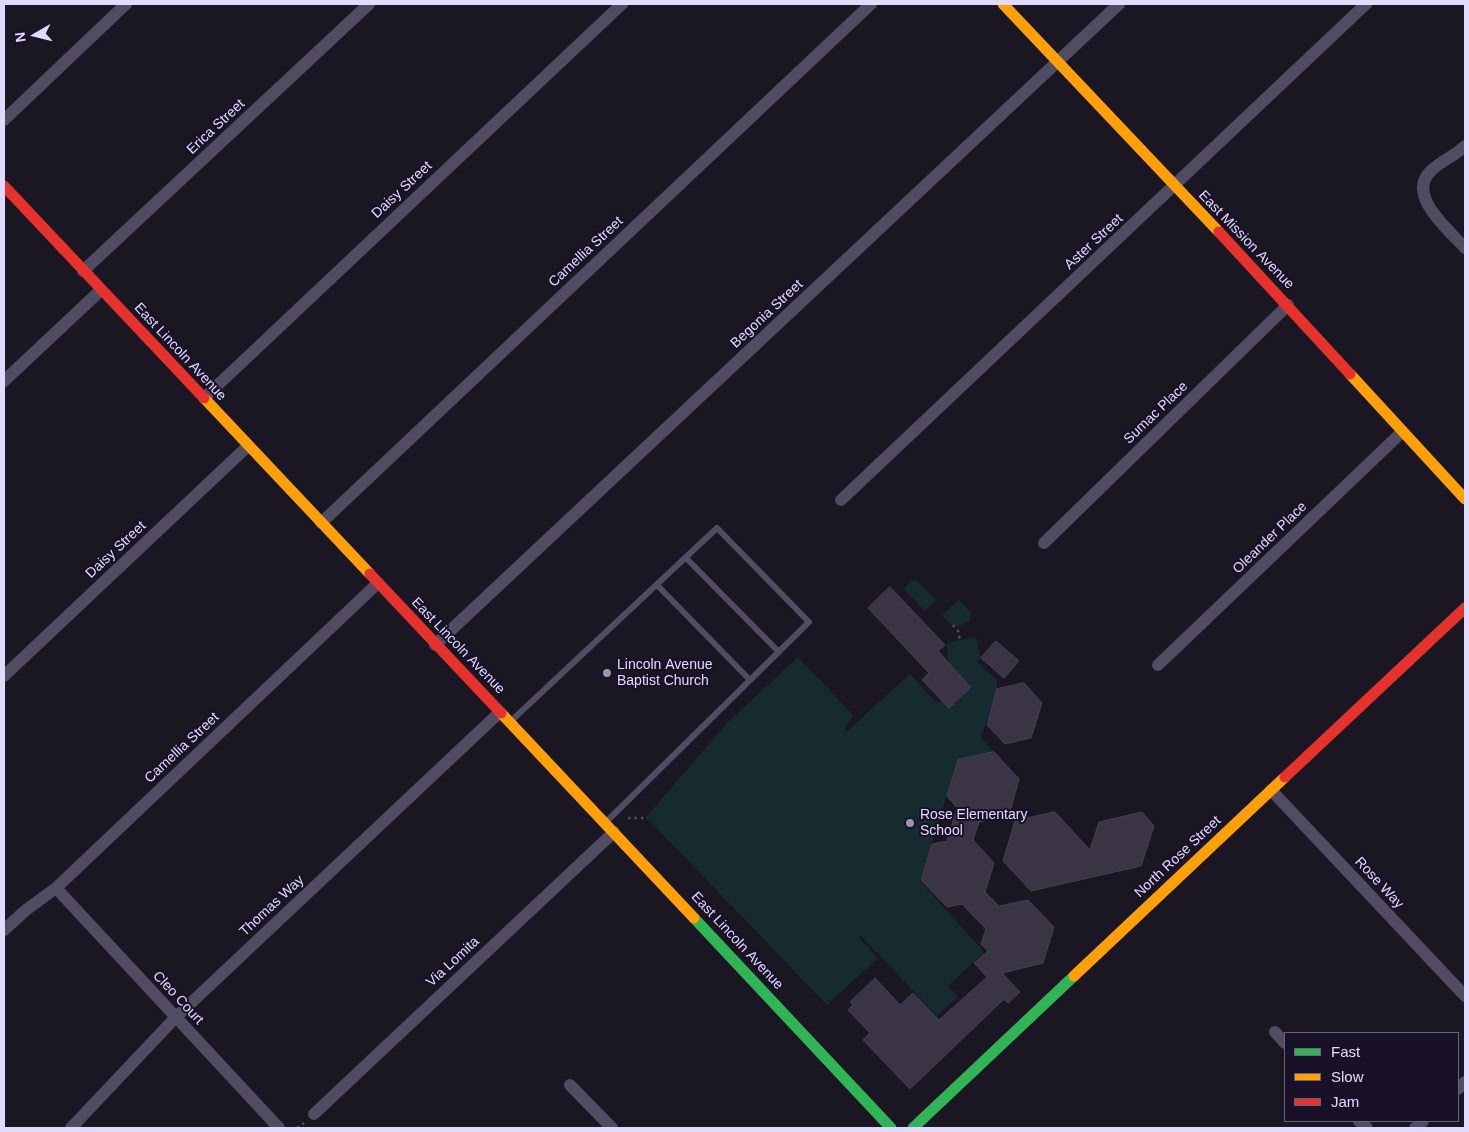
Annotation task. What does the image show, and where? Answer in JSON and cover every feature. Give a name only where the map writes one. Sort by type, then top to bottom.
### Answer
[{"type":"main road","name":"East Mission Avenue","points":[[1002,4],[1288,305],[1402,432],[1465,498]]},
{"type":"main road","name":"East Lincoln Avenue","points":[[4,186],[891,1128]]},
{"type":"main road","name":"North Rose Street","points":[[913,1128],[1465,608]]},
{"type":"street","points":[[4,120],[126,4]]},
{"type":"street","name":"Erica Street","points":[[83,271],[369,4]]},
{"type":"street","name":"Daisy Street","points":[[204,398],[622,4]]},
{"type":"street","name":"Camellia Street","points":[[321,522],[871,4]]},
{"type":"street","name":"Begonia Street","points":[[436,645],[1119,4]]},
{"type":"street","name":"Aster Street","points":[[841,500],[1366,4]]},
{"type":"street","points":[[1465,146],[1432,169],[1424,179],[1424,199],[1428,208],[1465,248]]},
{"type":"street","points":[[4,381],[101,290]]},
{"type":"street","name":"Sumac Place","points":[[1044,543],[1288,305]]},
{"type":"street","name":"Oleander Place","points":[[1158,665],[1402,432]]},
{"type":"street","name":"Daisy Street","points":[[4,676],[248,446]]},
{"type":"street","name":"Camellia Street","points":[[4,930],[56,888],[378,583]]},
{"type":"street","name":"Thomas Way","points":[[71,1128],[175,1018],[500,712]]},
{"type":"street","name":"Rose Way","points":[[1271,790],[1465,996]]},
{"type":"street","name":"Via Lomita","points":[[314,1114],[610,828]]},
{"type":"street","name":"Cleo Court","points":[[56,888],[279,1128]]},
{"type":"street","points":[[1275,1032],[1284,1042]]},
{"type":"street","points":[[570,1084],[612,1128]]},
{"type":"lane","points":[[510,722],[717,528],[809,622],[750,680],[610,828]]},
{"type":"lane","points":[[686,558],[779,652]]},
{"type":"lane","points":[[657,585],[750,680]]},
{"type":"path","points":[[953,624],[958,631],[960,640]]},
{"type":"path","points":[[628,818],[648,818]]},
{"type":"green space","points":[[916,580],[936,600],[925,611],[904,589],[910,581]]},
{"type":"green space","points":[[959,600],[971,612],[970,621],[958,627],[954,623],[952,625],[942,615]]},
{"type":"green space","points":[[976,637],[981,658],[977,662],[997,680],[997,689],[981,738],[994,752],[958,760],[920,881],[984,952],[948,986],[958,997],[937,1016],[861,936],[859,938],[878,958],[827,1005],[646,817],[726,724],[798,657],[853,715],[844,730],[846,732],[910,674],[938,704],[942,700],[956,703],[972,687],[949,662],[946,643]]},
{"type":"building","points":[[890,587],[945,645],[938,651],[971,687],[949,708],[922,680],[929,673],[868,608]]},
{"type":"building","points":[[996,641],[1019,661],[1004,678],[981,658]]},
{"type":"building","points":[[1024,683],[1042,703],[1031,738],[1005,744],[987,725],[997,689]]},
{"type":"building","points":[[994,752],[1019,779],[1009,815],[979,822],[973,840],[994,863],[985,892],[999,906],[1028,900],[1054,927],[1043,963],[1002,973],[1020,992],[1008,1003],[1004,999],[910,1089],[863,1040],[870,1033],[848,1010],[853,1005],[850,1002],[875,978],[900,1005],[913,993],[939,1020],[987,977],[974,963],[988,951],[981,944],[986,929],[962,904],[947,907],[921,880],[932,844],[947,841],[957,808],[947,796],[958,760]]},
{"type":"building","points":[[1055,812],[1090,850],[1099,822],[1142,812],[1154,826],[1141,866],[1031,891],[1003,861],[1015,821]]},
{"type":"traffic: fast","points":[[694,918],[891,1128]]},
{"type":"traffic: fast","points":[[913,1128],[1074,976]]},
{"type":"traffic: slow","points":[[1003,4],[1219,232]]},
{"type":"traffic: slow","points":[[1350,374],[1465,499]]},
{"type":"traffic: slow","points":[[204,398],[370,574]]},
{"type":"traffic: slow","points":[[501,713],[694,918]]},
{"type":"traffic: slow","points":[[1074,976],[1285,777]]},
{"type":"traffic: jam","points":[[4,186],[204,398]]},
{"type":"traffic: jam","points":[[1219,232],[1350,374]]},
{"type":"traffic: jam","points":[[370,574],[501,713]]},
{"type":"traffic: jam","points":[[1285,777],[1465,608]]},
{"type":"place","name":"Lincoln Avenue Baptist Church","points":[[607,673]]},
{"type":"place","name":"Rose Elementary School","points":[[910,823]]}]
